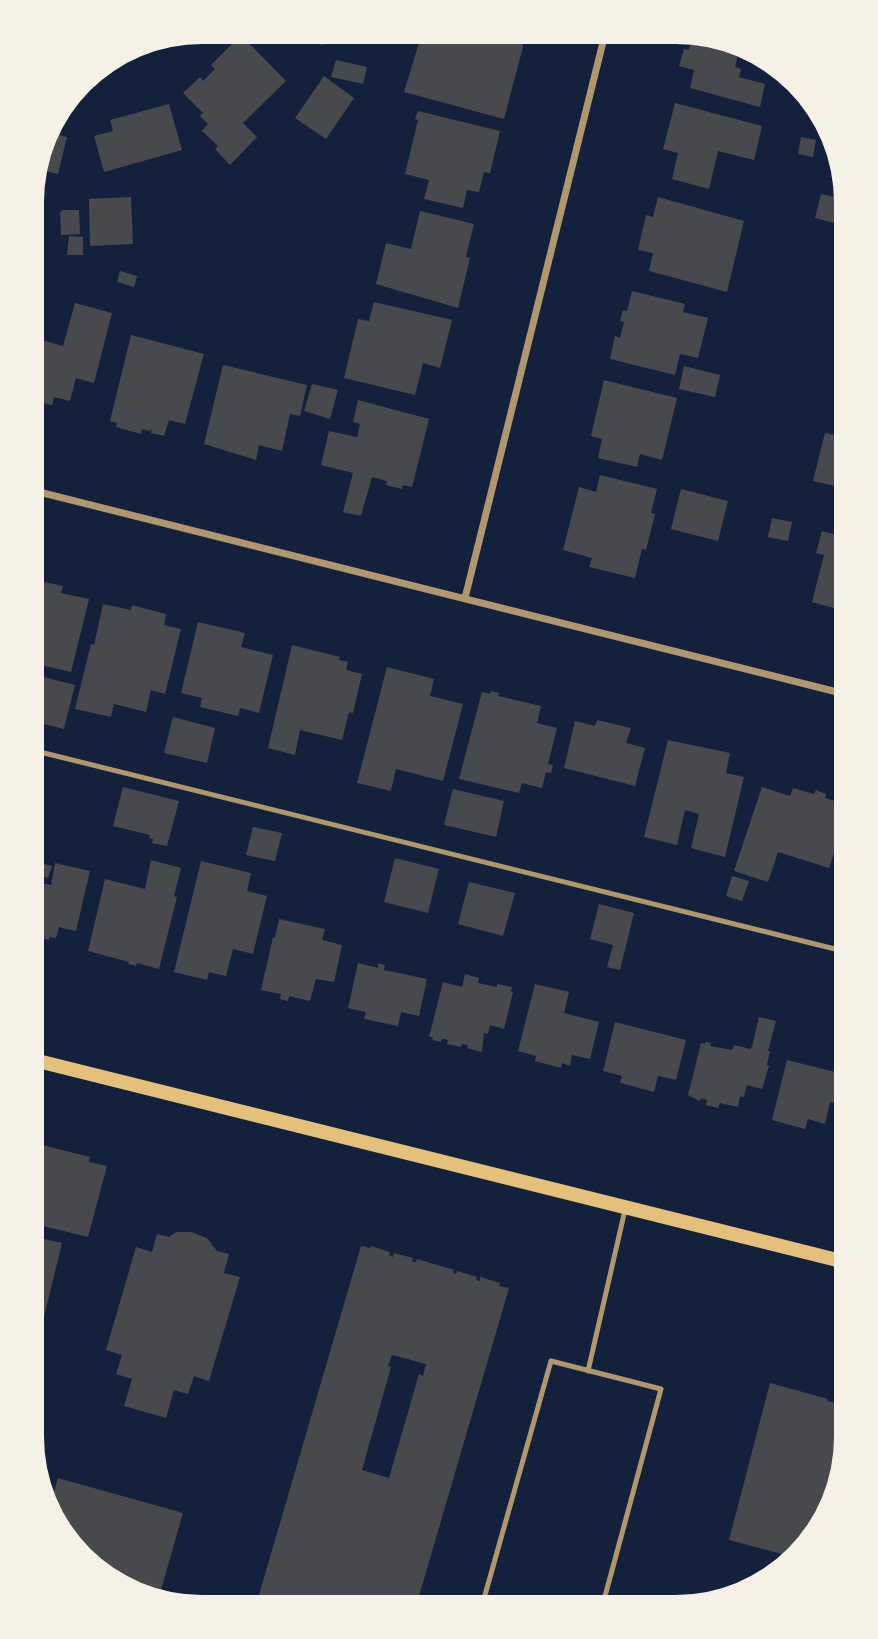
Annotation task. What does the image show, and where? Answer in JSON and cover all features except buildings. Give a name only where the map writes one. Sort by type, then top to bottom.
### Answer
[{"type":"main road","points":[[44,1062],[834,1259]]},
{"type":"street","points":[[465,598],[603,44]]},
{"type":"street","points":[[44,493],[834,691]]},
{"type":"lane","points":[[44,753],[834,949]]},
{"type":"lane","points":[[587,1371],[626,1207]]},
{"type":"lane","points":[[485,1595],[551,1361],[661,1390],[605,1595]]}]
